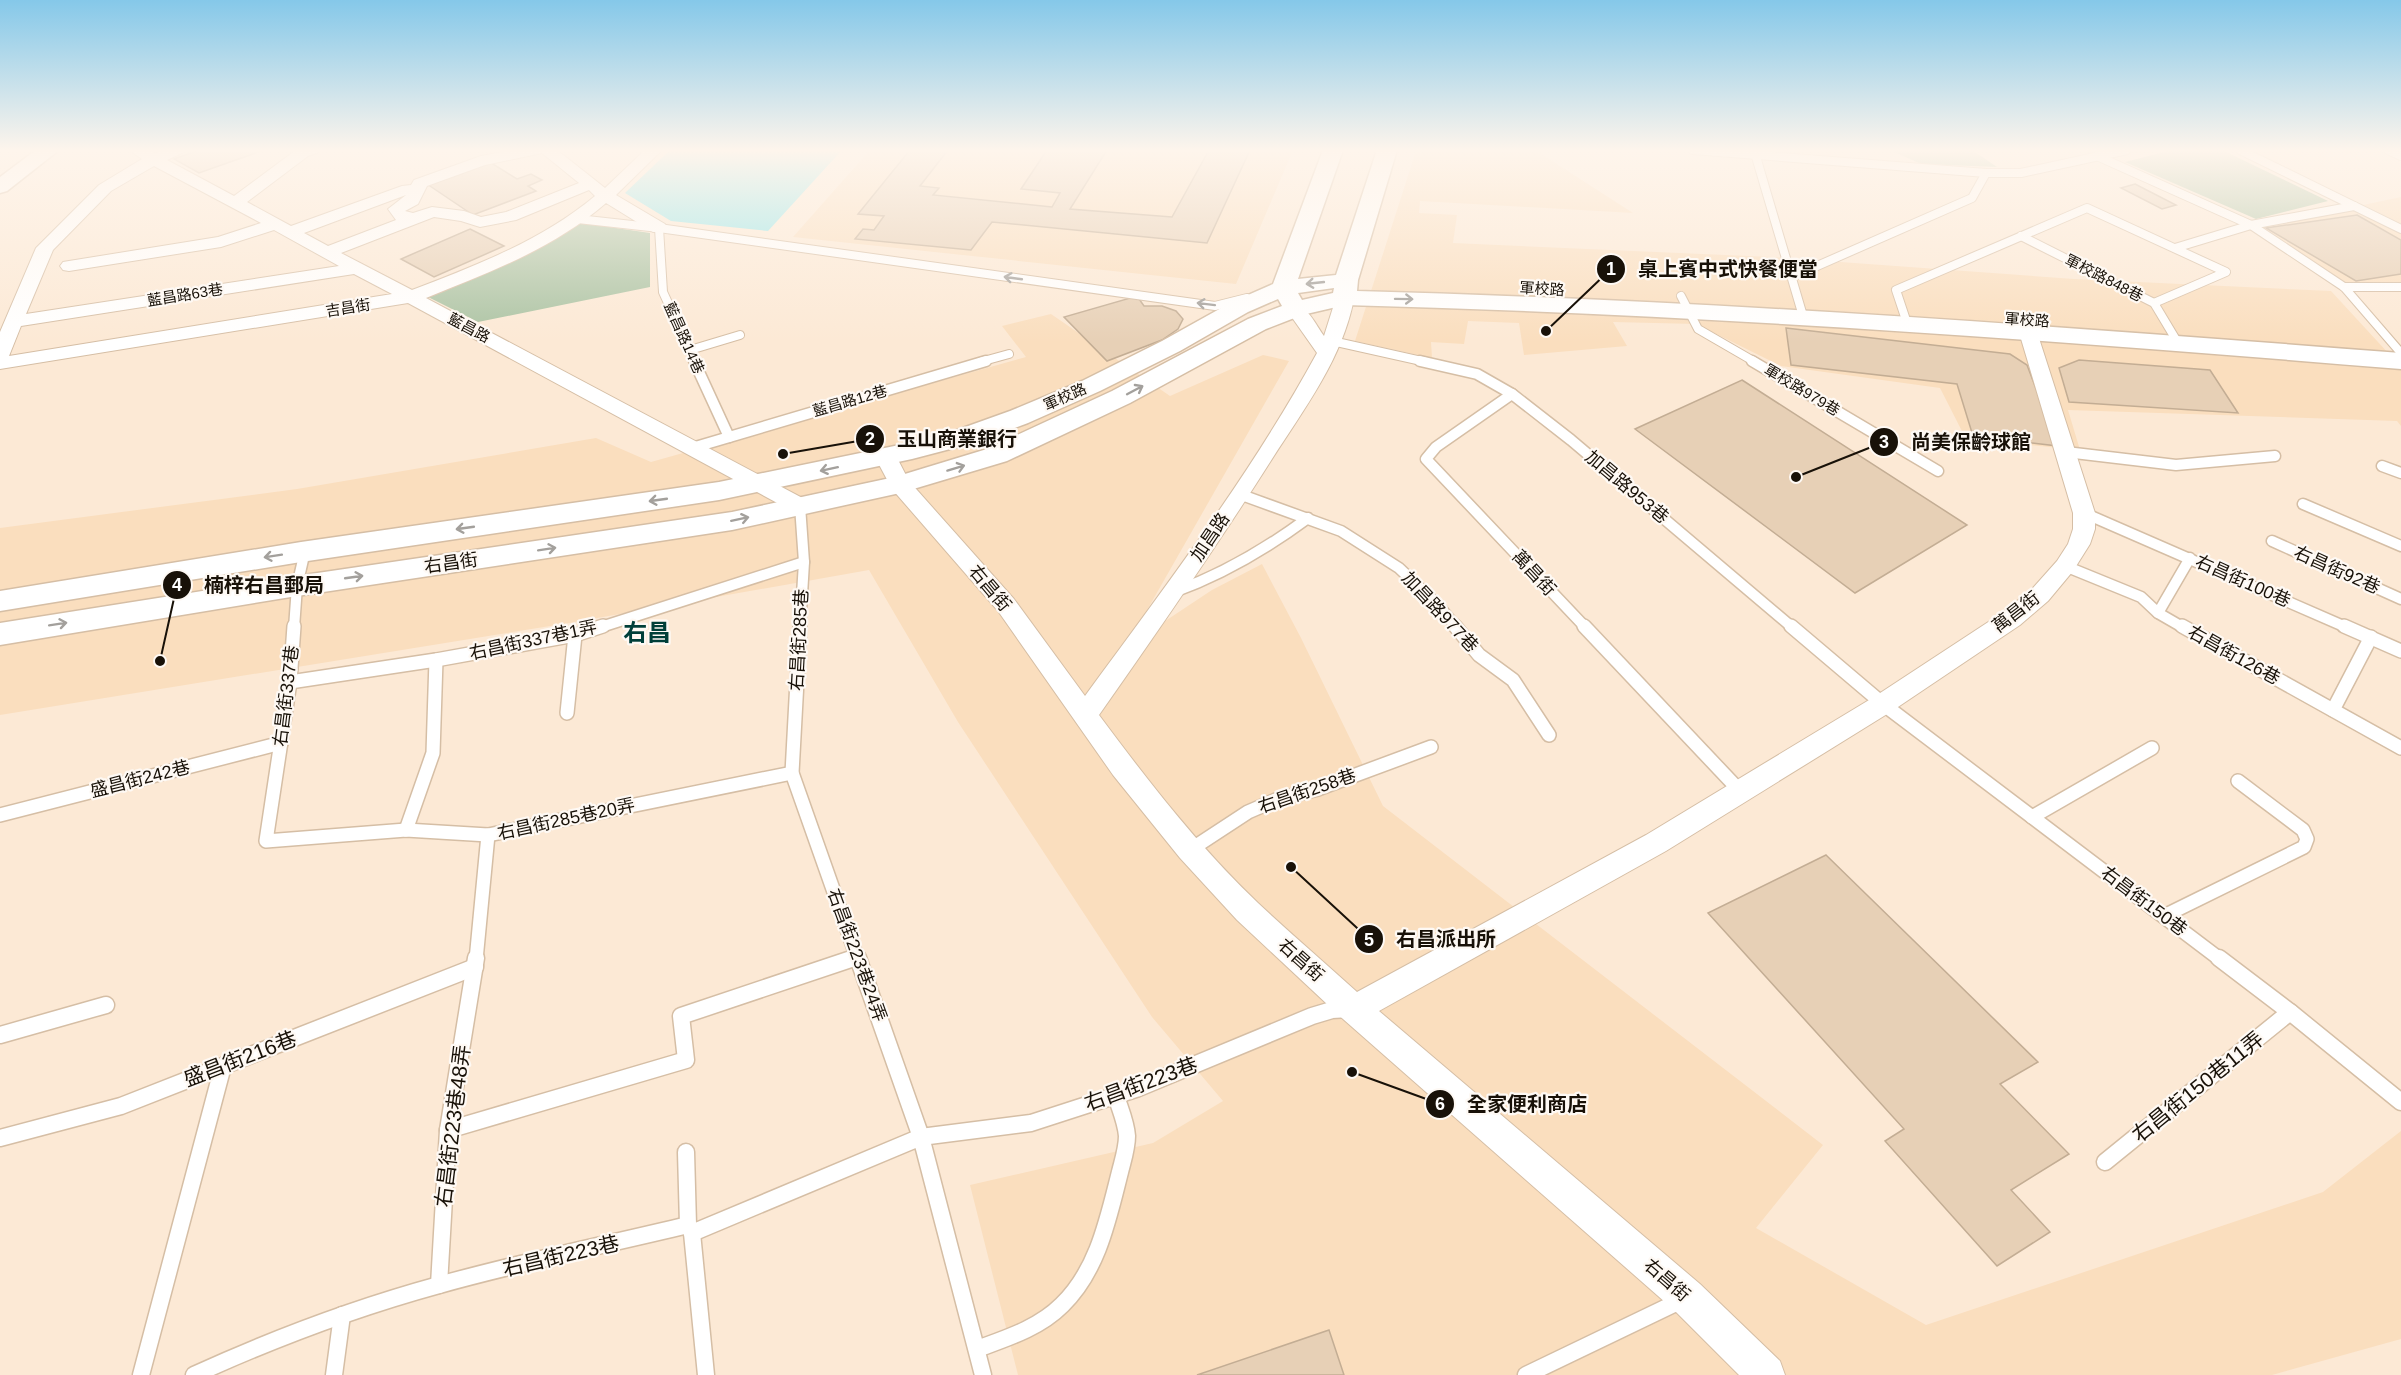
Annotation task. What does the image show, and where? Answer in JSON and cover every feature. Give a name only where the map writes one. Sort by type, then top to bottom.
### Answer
[{"type":"street","points":[[0,356],[45,248],[79,214]]},
{"type":"street","name":"藍昌路","points":[[256,214],[800,506]]},
{"type":"street","points":[[69,266],[221,242],[282,228],[327,214]]},
{"type":"street","points":[[399,214],[416,219]]},
{"type":"street","points":[[327,252],[427,214]]},
{"type":"street","points":[[449,214],[464,216],[480,222],[515,214]]},
{"type":"street","name":"吉昌街","points":[[0,363],[411,297],[502,261],[553,235],[585,214]]},
{"type":"street","points":[[637,214],[660,228]]},
{"type":"street","points":[[1314,214],[1289,298],[1329,346]]},
{"type":"street","name":"加昌路","points":[[1085,716],[1174,592],[1239,494],[1289,416],[1329,346],[1340,325],[1346,289],[1368,214]]},
{"type":"street","name":"藍昌路63巷","points":[[14,322],[357,268]]},
{"type":"street","name":"軍校路","points":[[758,484],[886,457],[967,436],[1091,386],[1171,346],[1240,307],[1346,289],[1684,302],[2400,352]]},
{"type":"street","name":"軍校路","points":[[900,484],[997,455],[1121,398],[1257,324],[1289,298]]},
{"type":"street","name":"萬昌街","points":[[1354,1009],[1656,843],[1883,704],[2011,619],[2040,595],[2065,566],[2079,544],[2084,529],[2084,513],[2025,326]]},
{"type":"street","name":"右昌街","points":[[886,457],[900,484],[1006,605],[1123,768],[1190,850],[1247,911],[1354,1009],[1687,1297],[1766,1375]]},
{"type":"street","name":"右昌街","points":[[0,601],[305,551],[758,484]]},
{"type":"street","name":"右昌街","points":[[0,634],[720,522],[900,484]]},
{"type":"lane","points":[[1773,214],[1801,309]]},
{"type":"lane","points":[[1792,277],[1934,214]]},
{"type":"lane","points":[[1904,317],[1896,290],[2073,214]]},
{"type":"lane","points":[[2101,214],[2226,272],[2154,303],[2174,337]]},
{"type":"lane","points":[[2227,214],[2251,225],[2344,287],[2400,352]]},
{"type":"lane","points":[[2175,248],[2251,225],[2310,214]]},
{"type":"lane","points":[[2371,214],[2401,229]]},
{"type":"lane","points":[[579,219],[660,228],[1215,306],[1289,298]]},
{"type":"lane","name":"藍昌路14巷","points":[[660,228],[663,292],[729,436]]},
{"type":"lane","name":"軍校路848巷","points":[[2022,236],[2154,303]]},
{"type":"lane","points":[[2344,287],[2401,287]]},
{"type":"lane","name":"軍校路979巷","points":[[1684,302],[1698,329],[1938,471]]},
{"type":"lane","points":[[690,350],[740,335]]},
{"type":"lane","name":"加昌路953巷","points":[[1329,346],[1477,374],[1512,394],[1572,440],[1883,704]]},
{"type":"lane","name":"藍昌路12巷","points":[[692,448],[1009,354]]},
{"type":"lane","name":"萬昌街","points":[[1512,394],[1436,447],[1426,459],[1740,791]]},
{"type":"lane","points":[[2066,452],[2176,465],[2275,456]]},
{"type":"lane","points":[[2382,466],[2401,473]]},
{"type":"lane","name":"加昌路977巷","points":[[1239,494],[1308,518],[1356,539],[1399,568],[1438,605],[1474,649],[1513,680],[1549,735]]},
{"type":"lane","points":[[2303,504],[2401,546]]},
{"type":"lane","name":"右昌街285巷","points":[[792,773],[804,562],[800,506]]},
{"type":"lane","name":"右昌街100巷","points":[[2084,513],[2401,651]]},
{"type":"lane","points":[[1174,592],[1209,581],[1253,558],[1308,518]]},
{"type":"lane","name":"右昌街92巷","points":[[2272,541],[2401,599]]},
{"type":"lane","name":"右昌街337巷","points":[[266,841],[290,682],[297,586],[305,551]]},
{"type":"lane","points":[[2158,613],[2190,558]]},
{"type":"lane","name":"右昌街337巷1弄","points":[[290,682],[436,660],[575,635],[804,562]]},
{"type":"lane","name":"右昌街126巷","points":[[2065,566],[2141,597],[2158,613],[2401,748]]},
{"type":"lane","points":[[567,713],[575,635]]},
{"type":"lane","points":[[2333,710],[2371,638]]},
{"type":"lane","points":[[406,830],[433,753],[436,660]]},
{"type":"lane","name":"右昌街150巷","points":[[1883,704],[2290,1012],[2401,1102]]},
{"type":"lane","name":"盛昌街242巷","points":[[0,815],[281,743]]},
{"type":"lane","name":"右昌街258巷","points":[[1190,850],[1248,812],[1278,799],[1318,789],[1431,747]]},
{"type":"lane","points":[[2031,817],[2152,748]]},
{"type":"lane","name":"右昌街285巷20弄","points":[[266,841],[406,830],[488,835],[792,773]]},
{"type":"lane","name":"右昌街223巷24弄","points":[[792,773],[921,1137]]},
{"type":"lane","points":[[2164,916],[2304,847],[2307,839],[2303,830],[2238,781]]},
{"type":"lane","name":"右昌街223巷48弄","points":[[439,1285],[448,1130],[475,967],[488,835]]},
{"type":"lane","points":[[448,1130],[686,1060],[681,1016],[858,957]]},
{"type":"lane","name":"盛昌街216巷","points":[[0,1138],[121,1106],[475,967]]},
{"type":"lane","points":[[0,1035],[106,1005]]},
{"type":"lane","name":"右昌街223巷","points":[[194,1375],[240,1354],[342,1316],[439,1285],[690,1229],[921,1137],[1031,1123],[1116,1096],[1312,1016],[1332,1010],[1354,1009]]},
{"type":"lane","name":"右昌街150巷11弄","points":[[2105,1162],[2290,1012]]},
{"type":"lane","points":[[141,1375],[223,1066]]},
{"type":"lane","points":[[977,1349],[1027,1331],[1061,1307],[1077,1291],[1102,1235],[1127,1138],[1116,1096]]},
{"type":"lane","points":[[921,1137],[983,1375]]},
{"type":"lane","points":[[686,1152],[690,1229],[706,1375]]},
{"type":"lane","points":[[1526,1375],[1687,1297]]},
{"type":"lane","points":[[334,1375],[342,1316]]},
{"type":"shaded area","points":[[813,214],[1266,214],[1236,284],[793,237]]},
{"type":"shaded area","points":[[1396,214],[1457,215],[1453,243],[1771,257],[2074,279],[2331,291],[2401,367],[2401,426],[2397,421],[2068,410],[2080,450],[1966,439],[1940,388],[1781,366],[1696,324],[1613,322],[1627,346],[1524,355],[1519,323],[1468,321],[1464,344],[1431,342],[1432,358],[1355,341]]},
{"type":"shaded area","points":[[2320,214],[2401,214],[2401,283],[2347,284],[2260,227]]},
{"type":"shaded area","points":[[1051,314],[1170,396],[1263,355],[1289,361],[1126,647],[1212,590],[1262,564],[1383,806],[1823,1145],[1756,1228],[1926,1325],[2323,1192],[2401,1131],[2401,1339],[2272,1375],[1018,1375],[970,1185],[1153,1143],[1223,1101],[1152,1017],[958,722],[869,570],[569,623],[0,715],[0,528],[297,489],[596,438],[651,462],[1026,357],[1002,326]]},
{"type":"green space","points":[[2245,214],[2275,214],[2256,219]]},
{"type":"green space","points":[[582,223],[650,233],[650,287],[478,322],[426,296],[507,264]]},
{"type":"water","points":[[660,214],[783,214],[768,231],[671,221]]},
{"type":"building","points":[[860,214],[1136,214],[1172,217],[1174,214],[1220,214],[1207,243],[992,222],[971,250],[855,239],[863,229],[874,230],[884,216]]},
{"type":"building","points":[[2357,215],[2401,240],[2401,274],[2356,281],[2266,228]]},
{"type":"building","points":[[470,229],[504,246],[434,277],[401,259]]},
{"type":"building","points":[[1137,296],[1144,306],[1162,306],[1176,311],[1183,319],[1178,329],[1162,340],[1107,361],[1064,317]]},
{"type":"building","points":[[1786,328],[2010,354],[2027,365],[2058,446],[1973,436],[1957,384],[1791,365]]},
{"type":"building","points":[[2079,360],[2210,370],[2238,413],[2069,402],[2059,368]]},
{"type":"building","points":[[1742,380],[1967,525],[1855,593],[1635,429]]},
{"type":"building","points":[[1826,855],[2038,1062],[2000,1084],[2069,1154],[2011,1190],[2050,1232],[1997,1266],[1885,1141],[1904,1129],[1708,913]]},
{"type":"building","points":[[1329,1330],[1344,1375],[1197,1375]]},
{"type":"place","name":"桌上賓中式快餐便當","points":[[1546,331]]},
{"type":"place","name":"玉山商業銀行","points":[[783,454]]},
{"type":"place","name":"尚美保齡球館","points":[[1796,477]]},
{"type":"place","name":"楠梓右昌郵局","points":[[160,661]]},
{"type":"place","name":"右昌派出所","points":[[1291,867]]},
{"type":"place","name":"全家便利商店","points":[[1352,1072]]},
{"type":"district","name":"右昌","points":[[647,633]]}]
